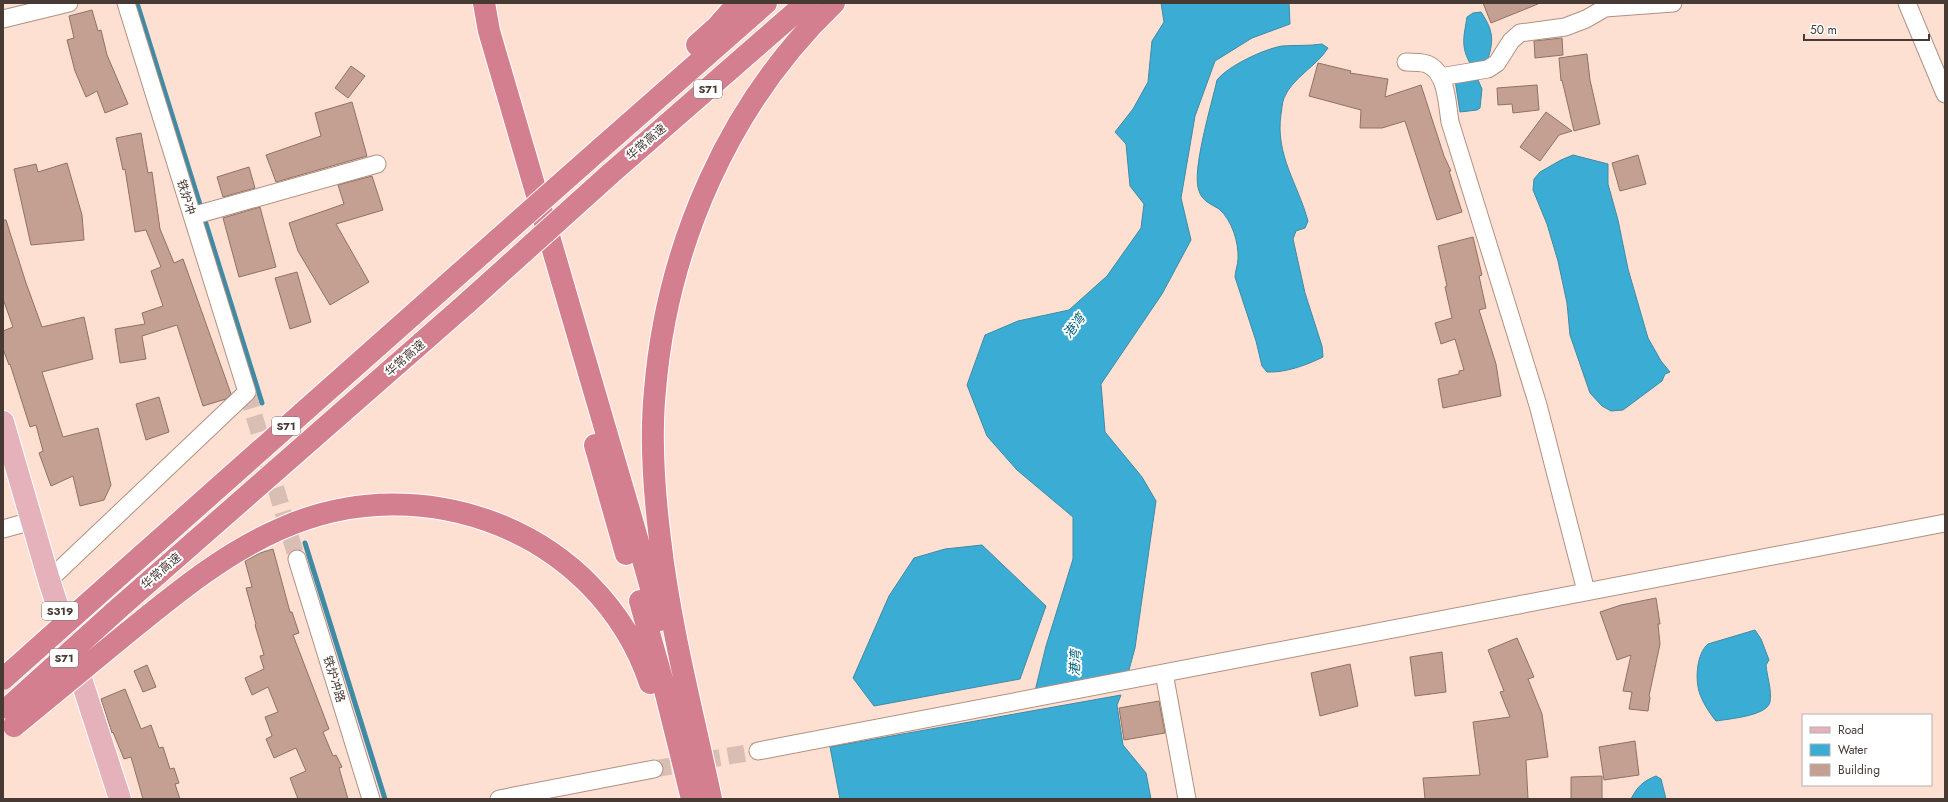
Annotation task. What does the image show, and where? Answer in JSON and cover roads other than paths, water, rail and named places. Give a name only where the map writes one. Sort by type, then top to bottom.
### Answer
[{"type":"highway","points":[[470,3],[493,94],[665,690],[692,799]]},
{"type":"highway","points":[[484,3],[489,31],[629,510],[710,799]]},
{"type":"highway","points":[[598,142],[716,27],[738,3]]},
{"type":"highway","name":"华常高速","points":[[3,679],[287,425],[379,331],[458,266],[598,142],[766,3]]},
{"type":"highway","name":"华常高速","points":[[7,720],[119,608],[806,3]]},
{"type":"highway","points":[[710,799],[668,598],[660,538],[654,462],[654,392],[663,324],[681,254],[698,206],[723,152],[753,103],[782,61],[816,21],[834,3]]},
{"type":"highway","points":[[7,720],[127,633],[195,578],[242,548],[281,528],[322,514],[364,506],[405,504],[445,508],[489,520],[528,539],[564,561],[599,594],[624,627],[642,660],[689,799]]},
{"type":"main road","name":"S319","points":[[3,422],[49,580],[120,799]]},
{"type":"street","points":[[3,19],[69,3]]},
{"type":"street","name":"铁炉冲","points":[[49,580],[247,392],[126,3]]},
{"type":"street","points":[[1440,77],[1488,69],[1497,63],[1511,41],[1520,33],[1565,27],[1586,19],[1606,8],[1673,3]]},
{"type":"street","points":[[1907,3],[1945,94]]},
{"type":"street","points":[[1406,62],[1427,64],[1436,70],[1445,87],[1450,122],[1538,405],[1586,591]]},
{"type":"street","points":[[192,216],[212,209],[377,164]]},
{"type":"street","points":[[3,529],[32,520]]},
{"type":"street","points":[[758,751],[1945,523]]},
{"type":"street","name":"铁炉冲路","points":[[297,559],[371,799]]},
{"type":"street","points":[[1164,673],[1187,799]]},
{"type":"street","points":[[499,799],[654,769]]},
{"type":"water","name":"港湾","points":[[1161,3],[1289,3],[1290,24],[1252,38],[1215,61],[1195,116],[1181,198],[1191,240],[1162,294],[1101,384],[1105,432],[1142,477],[1156,501],[1135,648],[1127,677],[1034,695],[1046,646],[1073,559],[1073,517],[1017,470],[987,436],[967,385],[985,335],[1018,321],[1069,310],[1107,276],[1141,228],[1144,204],[1130,186],[1126,144],[1115,132],[1133,109],[1148,82],[1152,41],[1164,22]]},
{"type":"water","points":[[1481,12],[1489,27],[1492,39],[1485,68],[1471,65],[1464,47],[1467,17],[1473,13]]},
{"type":"water","points":[[1322,44],[1328,48],[1318,61],[1293,84],[1284,98],[1282,104],[1280,129],[1284,156],[1308,221],[1305,228],[1296,231],[1293,239],[1305,293],[1322,346],[1323,357],[1296,368],[1267,372],[1262,366],[1256,341],[1235,277],[1238,253],[1234,232],[1224,214],[1205,200],[1199,191],[1197,182],[1200,154],[1217,80],[1222,75],[1229,69],[1256,54],[1274,48],[1282,46]]},
{"type":"water","points":[[1455,80],[1478,80],[1482,89],[1480,108],[1477,110],[1460,112]]},
{"type":"water","points":[[1573,155],[1608,164],[1608,184],[1618,220],[1628,269],[1648,338],[1661,361],[1670,372],[1665,374],[1662,381],[1623,410],[1611,411],[1602,406],[1590,393],[1570,335],[1567,303],[1558,261],[1547,224],[1533,190],[1534,179],[1540,172]]},
{"type":"water","points":[[982,545],[1046,606],[1020,679],[874,706],[853,678],[889,596],[914,558],[945,549]]},
{"type":"water","points":[[1755,630],[1761,639],[1769,660],[1766,665],[1770,688],[1770,702],[1762,711],[1755,714],[1716,721],[1704,703],[1698,686],[1697,673],[1701,653],[1708,644]]},
{"type":"water","points":[[1121,695],[1117,705],[1123,745],[1146,773],[1151,799],[840,799],[830,747]]},
{"type":"water","points":[[1656,776],[1661,779],[1666,799],[1631,799],[1641,785],[1647,780]]},
{"type":"waterway","points":[[137,3],[262,403]]},
{"type":"waterway","points":[[305,543],[385,799]]},
{"type":"tunnel","points":[[247,392],[297,559]]},
{"type":"tunnel","points":[[654,769],[758,751]]}]
